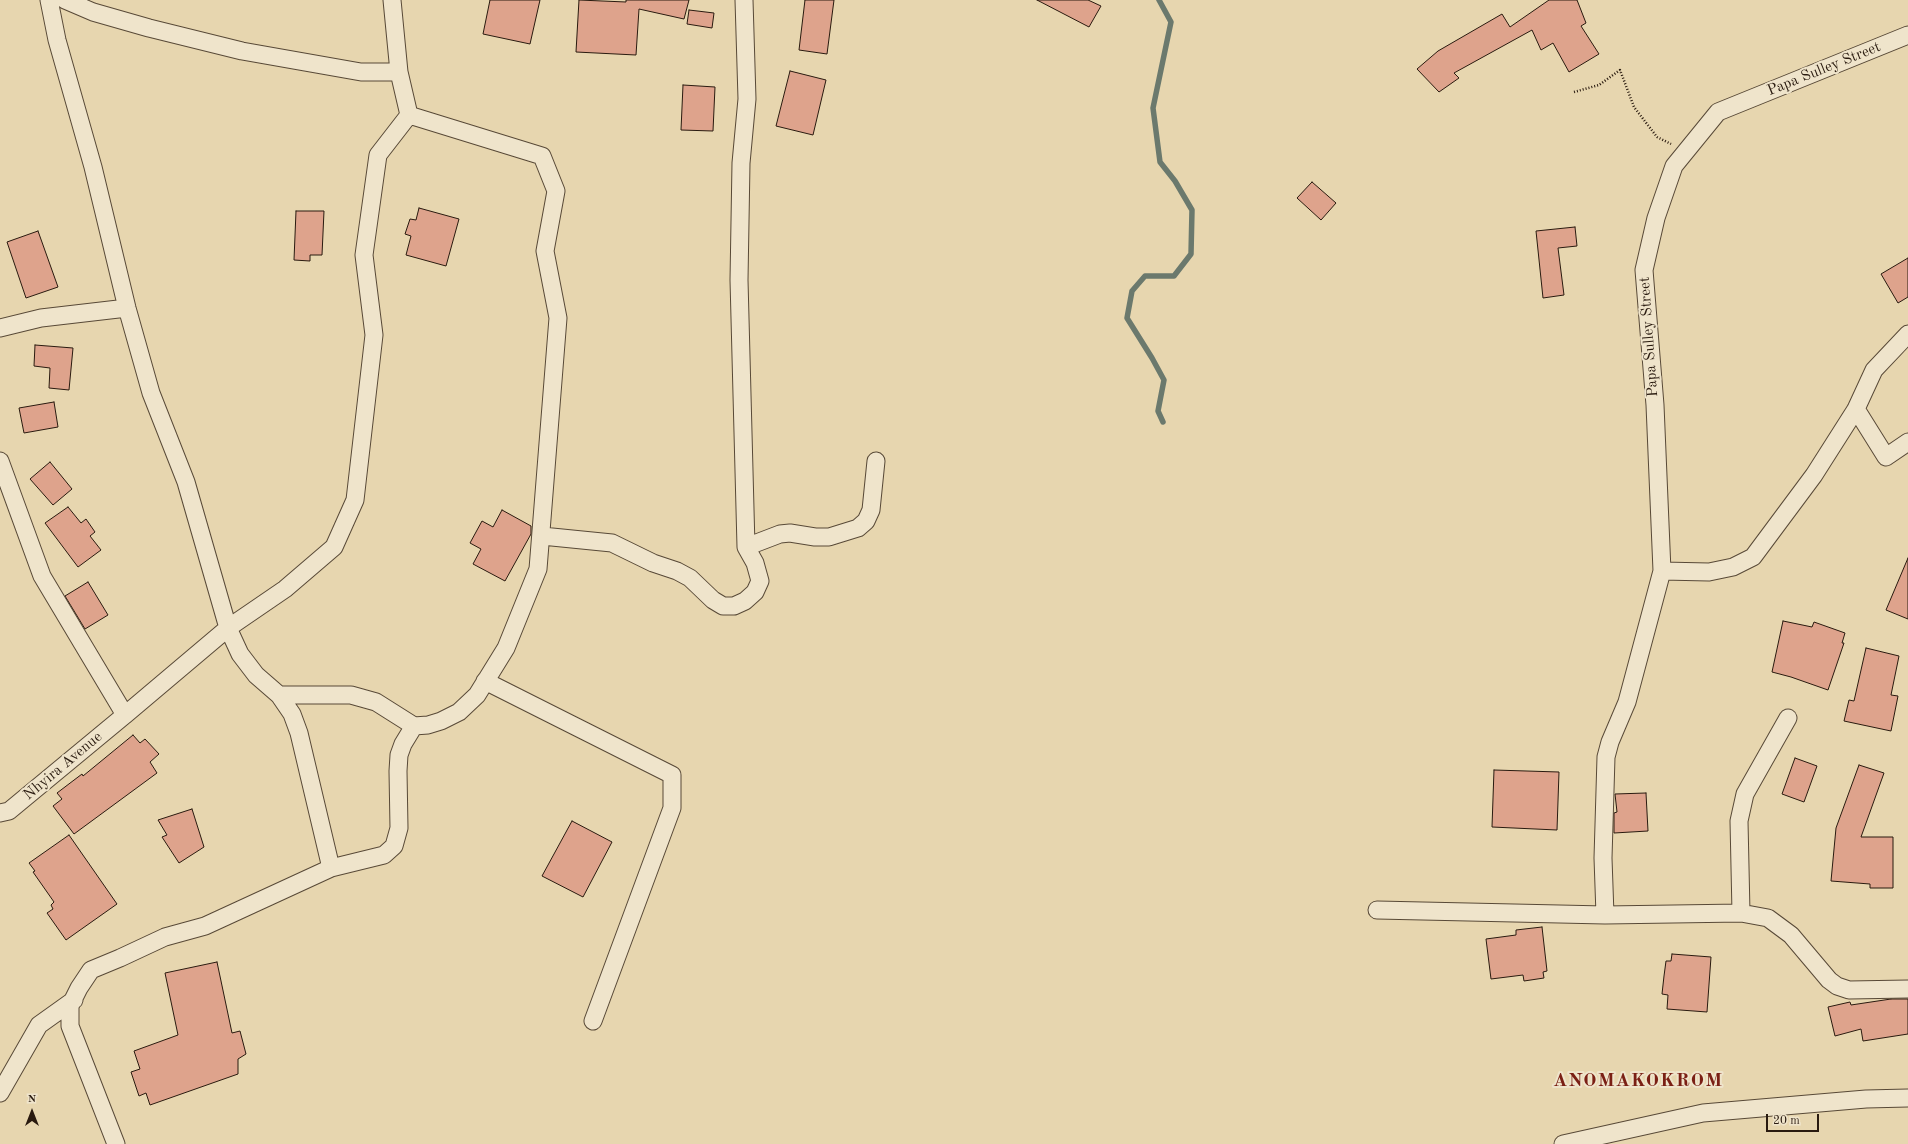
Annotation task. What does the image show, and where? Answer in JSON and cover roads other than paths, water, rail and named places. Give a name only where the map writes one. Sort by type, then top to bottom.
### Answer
[{"type":"street","points":[[49,0],[57,40],[93,167],[127,308],[151,393],[186,482],[228,628],[240,654],[256,675],[279,695],[292,714],[299,733],[331,868]]},
{"type":"street","points":[[65,0],[94,12],[149,28],[242,51],[361,72],[399,72]]},
{"type":"street","points":[[279,695],[351,696],[376,702],[414,726],[428,725],[441,721],[459,712],[477,696],[506,648],[538,569],[542,536],[558,318],[545,251],[556,191],[542,156],[408,115],[399,72],[392,0]]},
{"type":"street","points":[[542,536],[612,543],[653,563],[677,571],[690,578],[713,600],[723,606],[734,606],[745,601],[755,592],[758,587],[760,581],[746,547],[739,280],[741,163],[747,99],[744,0]]},
{"type":"street","name":"Papa Sulley Street","points":[[1605,916],[1603,858],[1606,757],[1610,742],[1627,702],[1662,571],[1655,405],[1644,270],[1656,218],[1674,166],[1718,112],[1908,35]]},
{"type":"street","name":"Nhyira Avenue","points":[[0,813],[9,811],[228,628],[285,589],[334,547],[355,500],[374,335],[364,255],[378,155],[408,115]]},
{"type":"street","points":[[0,328],[41,318],[127,308]]},
{"type":"street","points":[[1662,571],[1709,572],[1733,567],[1753,557],[1814,475],[1856,409],[1874,370],[1908,334]]},
{"type":"street","points":[[1856,409],[1886,457],[1908,442]]},
{"type":"street","points":[[0,461],[42,576],[125,715]]},
{"type":"street","points":[[746,547],[780,534],[790,533],[815,537],[829,537],[858,528],[866,520],[871,510],[876,462]]},
{"type":"street","points":[[485,681],[672,776],[672,808],[593,1021]]},
{"type":"street","points":[[1741,913],[1740,821],[1745,794],[1788,718]]},
{"type":"street","points":[[116,1144],[70,1026],[70,1006],[91,970],[165,937],[205,926],[331,868],[384,855],[394,846],[399,828],[399,755],[403,744],[414,726]]},
{"type":"street","points":[[1377,910],[1605,916],[1741,913],[1768,918],[1791,935],[1829,980],[1837,986],[1849,990],[1908,989]]},
{"type":"street","points":[[0,1093],[39,1025],[74,1000]]},
{"type":"street","points":[[1563,1144],[1703,1113],[1866,1099],[1908,1098]]},
{"type":"waterway","points":[[1159,0],[1171,22],[1153,108],[1160,162],[1175,181],[1192,210],[1191,254],[1174,276],[1145,276],[1132,291],[1127,318],[1164,380],[1158,411],[1163,422]]},
{"type":"district","name":"ANOMAKOKROM","points":[[1638,1081]]}]
